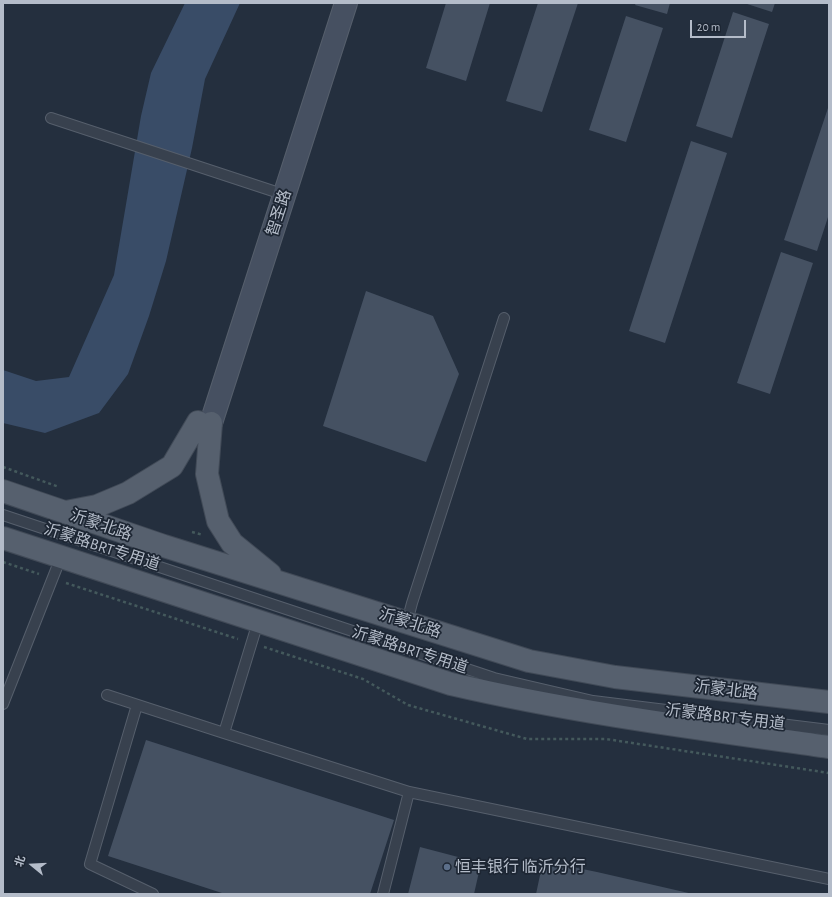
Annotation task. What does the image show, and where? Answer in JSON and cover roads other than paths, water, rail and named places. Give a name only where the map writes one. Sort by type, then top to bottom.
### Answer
[{"type":"main road","points":[[64,512],[97,506],[128,493],[172,466],[205,422]]},
{"type":"main road","points":[[205,422],[207,474],[218,521],[232,543],[278,581]]},
{"type":"main road","name":"沂蒙北路","points":[[3,492],[164,546],[529,661],[615,677],[829,702]]},
{"type":"main road","points":[[3,538],[451,684],[518,700],[583,711],[829,747]]},
{"type":"street","name":"智圣路","points":[[205,422],[273,191],[333,3]]},
{"type":"street","name":"智圣路","points":[[205,422],[238,344],[346,3]]},
{"type":"lane","points":[[51,118],[273,191]]},
{"type":"lane","points":[[407,622],[504,318]]},
{"type":"lane","name":"沂蒙路BRT专用道","points":[[3,515],[494,678],[593,701],[829,730]]},
{"type":"lane","points":[[3,704],[61,557]]},
{"type":"lane","points":[[224,733],[258,622]]},
{"type":"lane","points":[[107,696],[409,792],[829,879]]},
{"type":"lane","points":[[137,705],[90,864],[153,894]]},
{"type":"lane","points":[[383,894],[409,792]]},
{"type":"water","points":[[185,3],[240,3],[205,79],[192,148],[166,261],[149,316],[128,374],[99,413],[45,433],[3,423],[3,370],[36,381],[69,377],[114,275],[141,116],[151,73]]},
{"type":"place","name":"恒丰银行 临沂分行","points":[[447,867]]}]
